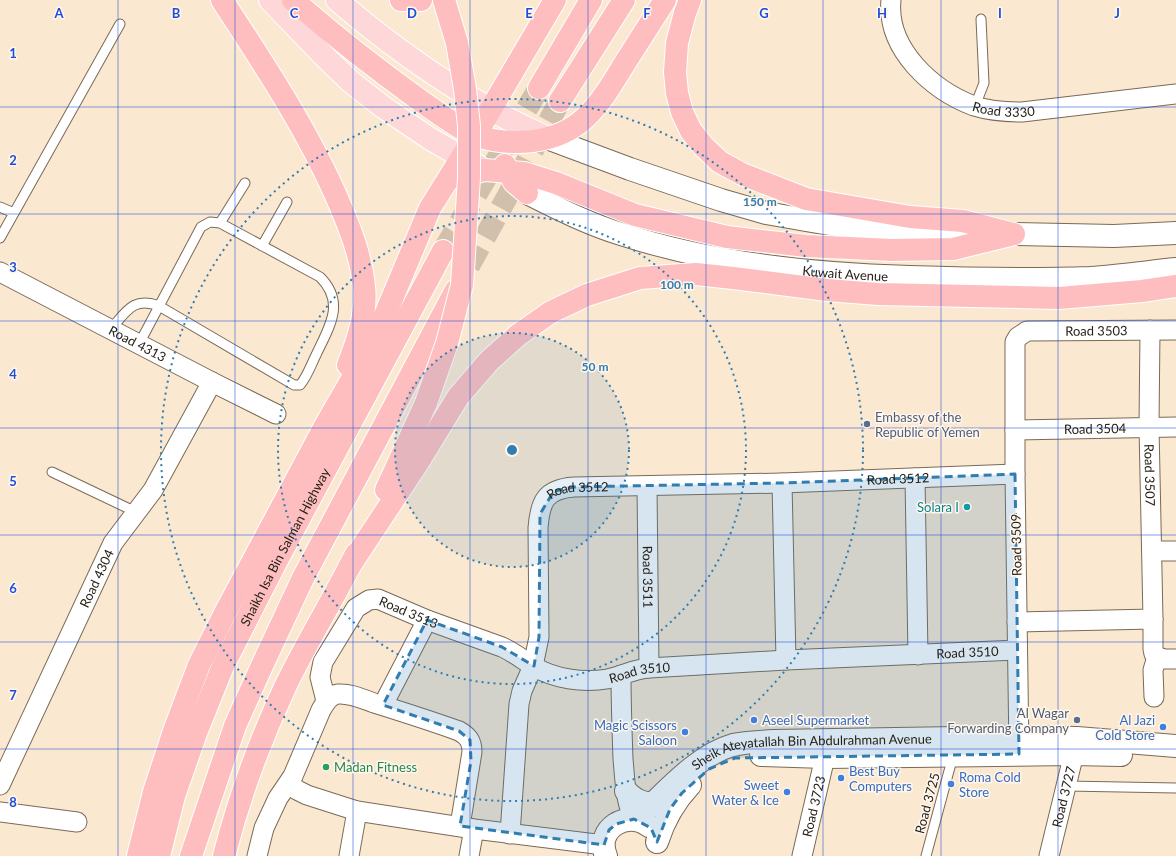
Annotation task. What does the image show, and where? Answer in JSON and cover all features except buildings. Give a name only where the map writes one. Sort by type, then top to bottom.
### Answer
[{"type":"highway","points":[[222,0],[270,73],[308,139],[332,186],[351,232],[359,261],[364,286],[364,315],[355,348],[325,426]]},
{"type":"highway","points":[[293,0],[372,66],[446,119],[475,136],[497,141],[532,142],[559,134],[574,127],[586,117],[614,81],[665,0]]},
{"type":"highway","points":[[401,0],[421,0]]},
{"type":"highway","points":[[224,856],[264,735],[286,685],[349,567],[399,464],[426,403],[447,343],[462,285],[469,178],[469,126],[465,89],[457,43],[444,0]]},
{"type":"highway","points":[[138,856],[159,777],[174,731],[200,665],[225,613],[325,426],[375,339],[430,208],[491,110],[555,0]]},
{"type":"highway","points":[[539,88],[591,0]]},
{"type":"highway","points":[[560,101],[624,0]]},
{"type":"highway","points":[[690,0],[677,43],[674,72],[677,92],[682,112],[691,131],[704,147],[720,162],[742,174],[806,199],[910,217],[963,221],[1014,234]]},
{"type":"highway","points":[[491,110],[497,141],[508,172],[514,182],[526,193]]},
{"type":"highway","points":[[450,178],[485,170],[540,177],[635,214],[735,238],[806,246],[892,250],[953,249],[1014,234]]},
{"type":"highway","name":"Shaikh Isa Bin Salman Highway","points":[[159,856],[174,796],[196,733],[223,666],[276,562],[443,251]]},
{"type":"highway","points":[[191,856],[235,726],[303,578],[469,266]]},
{"type":"highway","points":[[349,567],[417,464],[458,396],[489,361],[518,335],[551,312],[587,295],[640,278],[696,274],[827,290],[878,294],[1059,298],[1142,291],[1176,286]]},
{"type":"main road","points":[[270,0],[319,52],[351,82],[383,107],[432,140],[526,193]]},
{"type":"main road","points":[[337,0],[400,49],[446,82],[491,110],[547,138],[708,196],[766,213],[847,226],[1014,234],[1114,236],[1176,233]]},
{"type":"main road","name":"Kuwait Avenue","points":[[526,193],[592,224],[621,234],[697,255],[788,269],[878,276],[985,280],[1091,278],[1176,269]]},
{"type":"main road","name":"Sheik Ateyatallah Bin Abdulrahman Avenue","points":[[656,849],[663,825],[670,809],[682,793],[732,746],[745,743],[773,741],[1019,746],[1176,746]]},
{"type":"main road","name":"Sheik Ateyatallah Bin Abdulrahman Avenue","points":[[635,819],[703,760],[721,756],[735,758],[762,755],[825,757],[953,756],[1019,746]]},
{"type":"main road","name":"Sheik Ateyatallah Bin Abdulrahman Avenue","points":[[1075,746],[1176,759]]},
{"type":"main road","points":[[625,781],[634,798],[643,803],[653,804]]},
{"type":"main road","points":[[607,844],[616,824],[624,820],[635,819],[644,822],[651,828],[655,834],[656,849]]},
{"type":"street","name":"Road 3330","points":[[891,0],[890,8],[893,27],[902,47],[917,67],[936,85],[958,99],[975,106],[998,112],[1022,112],[1176,94]]},
{"type":"street","name":"Road 4313","points":[[0,272],[276,414]]},
{"type":"street","name":"Road 3507","points":[[1150,330],[1149,427],[1153,649],[1154,654],[1157,657],[1153,670],[1154,697]]},
{"type":"street","name":"Road 3503","points":[[1018,337],[1027,331],[1176,330]]},
{"type":"street","name":"Road 3509","points":[[1018,337],[1015,342],[1015,474],[1019,746]]},
{"type":"street","name":"Road 4304","points":[[0,785],[113,543],[153,490],[212,382]]},
{"type":"street","name":"Road 3504","points":[[1015,430],[1176,427]]},
{"type":"street","name":"Road 3512","points":[[533,666],[538,637],[540,514],[548,495],[554,491],[566,488],[782,483],[1015,474]]},
{"type":"street","name":"Road 3510","points":[[915,478],[918,655]]},
{"type":"street","points":[[782,483],[786,660]]},
{"type":"street","name":"Road 3511","points":[[647,486],[649,668]]},
{"type":"street","points":[[1152,551],[1176,551]]},
{"type":"street","name":"Road 3513","points":[[326,701],[320,677],[322,662],[356,608],[369,600],[378,599],[427,620],[502,646],[533,666]]},
{"type":"street","points":[[1017,622],[1153,619]]},
{"type":"street","points":[[382,705],[427,620]]},
{"type":"street","name":"Road 3510","points":[[533,666],[547,673],[562,677],[576,680],[592,680],[607,679],[639,669],[649,668],[786,660],[1017,650]]},
{"type":"street","points":[[1157,657],[1165,660],[1176,659]]},
{"type":"street","points":[[510,834],[519,704],[522,691],[533,666]]},
{"type":"street","points":[[621,675],[622,740],[625,781],[629,807],[635,819]]},
{"type":"street","points":[[257,856],[264,828],[278,798],[293,776],[321,710],[326,701],[338,694],[352,696],[382,705],[459,731],[466,735],[470,740],[472,747],[467,828],[469,856]]},
{"type":"street","name":"Road 3727","points":[[1049,856],[1075,746]]},
{"type":"street","name":"Road 3723","points":[[802,856],[825,757]]},
{"type":"street","points":[[289,783],[297,790],[307,795],[357,811],[510,834],[607,844],[625,781]]},
{"type":"street","points":[[349,856],[357,811]]},
{"type":"street","points":[[0,812],[77,822]]},
{"type":"lane","points":[[975,106],[984,82],[981,19]]},
{"type":"lane","points":[[0,238],[120,24]]},
{"type":"lane","points":[[220,223],[245,182]]},
{"type":"lane","points":[[262,246],[287,202]]},
{"type":"lane","points":[[0,207],[14,213]]},
{"type":"lane","points":[[111,329],[131,306],[137,303],[150,303],[159,306],[294,385],[300,385],[331,322],[334,311],[334,301],[331,292],[320,277],[220,223],[210,222],[201,227],[159,306],[138,344]]},
{"type":"lane","points":[[52,472],[136,512]]},
{"type":"lane","name":"Road 3725","points":[[926,856],[953,756]]},
{"type":"lane","points":[[1066,786],[1176,788]]},
{"type":"highlighted area","points":[[1015,474],[1019,754],[735,758],[709,769],[682,793],[670,809],[657,842],[651,828],[634,819],[616,824],[609,830],[604,845],[460,826],[471,761],[470,740],[459,731],[383,705],[427,620],[502,647],[534,666],[539,637],[540,514],[554,491],[574,487],[782,483]]},
{"type":"tunnel","points":[[443,251],[539,88]]},
{"type":"tunnel","points":[[469,266],[560,101]]},
{"type":"place","name":"Embassy of the Republic of Yemen","points":[[867,424]]},
{"type":"place","name":"Solara I","points":[[967,507]]},
{"type":"place","name":"Aseel Supermarket","points":[[754,720]]},
{"type":"place","name":"Al Wagar Forwarding Company","points":[[1077,720]]},
{"type":"place","name":"Al Jazi Cold Store","points":[[1163,727]]},
{"type":"place","name":"Magic Scissors Saloon","points":[[685,732]]},
{"type":"place","name":"Madan Fitness","points":[[326,767]]},
{"type":"place","name":"Best Buy Computers","points":[[841,778]]},
{"type":"place","name":"Roma Cold Store","points":[[951,784]]},
{"type":"place","name":"Sweet Water & Ice","points":[[787,792]]}]
